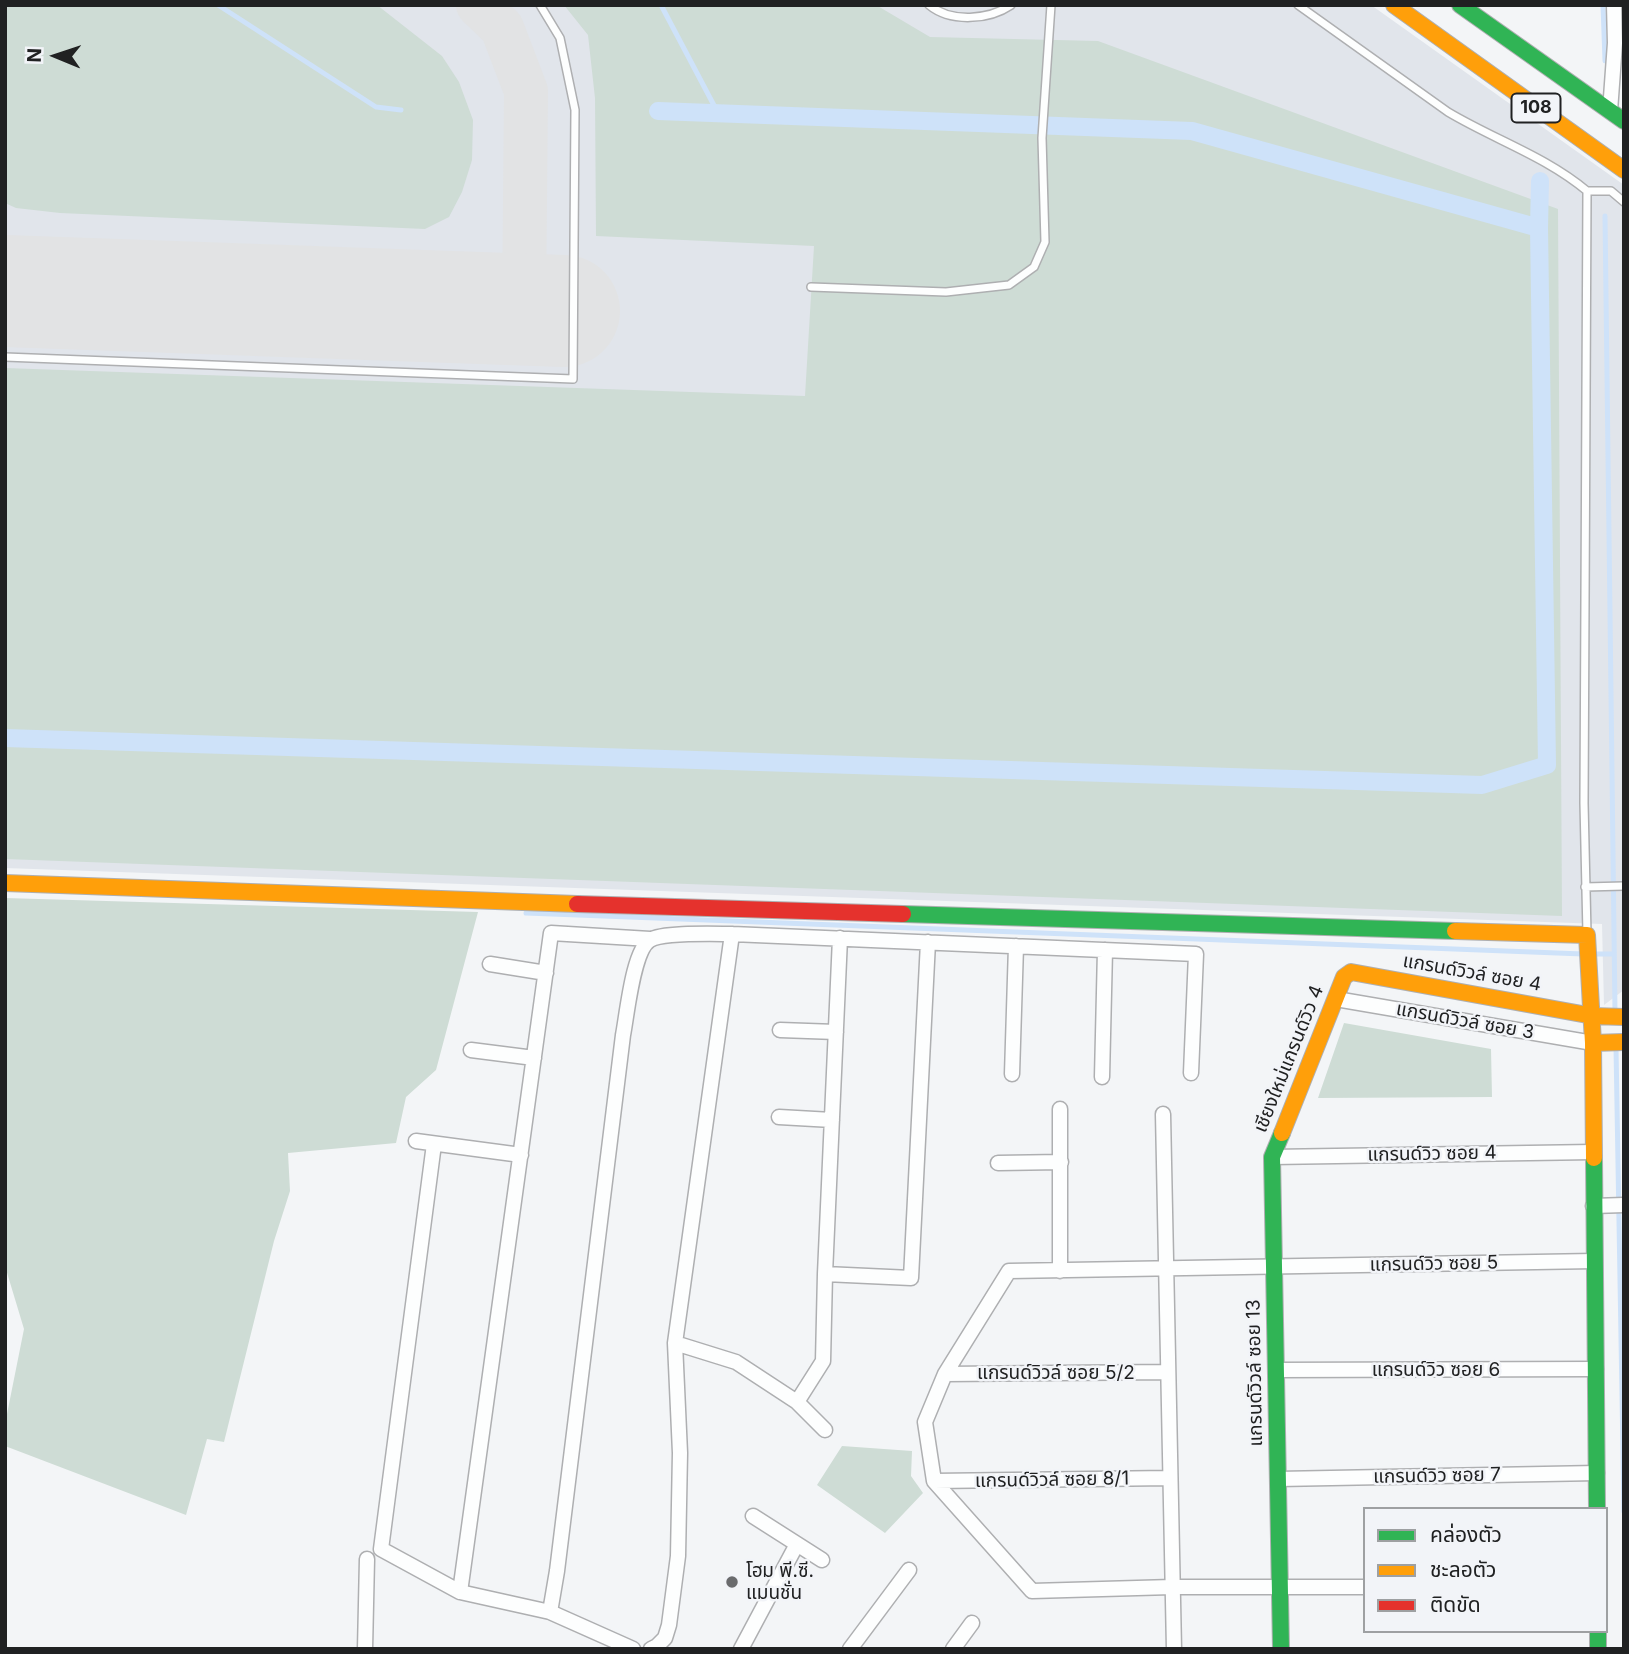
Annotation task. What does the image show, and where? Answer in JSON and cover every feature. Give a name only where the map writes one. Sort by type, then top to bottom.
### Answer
[{"type":"street","name":"108","points":[[1394,5],[1599,128],[1624,121]]},
{"type":"street","name":"108","points":[[1460,5],[1599,128],[1624,170]]},
{"type":"street","points":[[1599,128],[1615,43],[1614,5]]},
{"type":"street","points":[[5,883],[400,899],[1587,937],[1597,1017],[1593,1152],[1599,1206],[1594,1261],[1597,1507]]},
{"type":"street","points":[[460,1592],[551,933],[650,939],[732,934],[1196,954],[1191,1073]]},
{"type":"street","points":[[650,1649],[665,1638],[669,1625],[677,1556],[680,1453],[675,1343],[732,934]]},
{"type":"street","points":[[550,1612],[623,1035],[639,956],[650,939]]},
{"type":"street","points":[[797,1402],[823,1361],[840,939]]},
{"type":"street","points":[[825,1274],[911,1278],[928,942]]},
{"type":"street","points":[[1012,1074],[1016,946]]},
{"type":"street","points":[[1102,1077],[1105,950]]},
{"type":"street","points":[[489,964],[546,973]]},
{"type":"street","name":"แกรนด์วิวล์ ซอย 4","points":[[1344,977],[1351,972],[1597,1017],[1624,1017]]},
{"type":"street","name":"เชียงใหม่แกรนด์วิว 4","points":[[1272,1157],[1344,977]]},
{"type":"street","name":"แกรนด์วิวล์ ซอย 3","points":[[1336,999],[1597,1043]]},
{"type":"street","points":[[780,1030],[836,1032]]},
{"type":"street","points":[[1597,1043],[1624,1042]]},
{"type":"street","points":[[471,1050],[534,1058]]},
{"type":"street","points":[[1060,1109],[1060,1271]]},
{"type":"street","points":[[1163,1114],[1174,1649]]},
{"type":"street","points":[[779,1117],[832,1120]]},
{"type":"street","points":[[416,1141],[521,1155]]},
{"type":"street","points":[[434,1144],[381,1549],[460,1592],[550,1612],[633,1649]]},
{"type":"street","name":"แกรนด์วิว ซอย 4","points":[[1272,1157],[1593,1152]]},
{"type":"street","name":"แกรนด์วิวล์ ซอย 13","points":[[1272,1157],[1281,1649]]},
{"type":"street","points":[[998,1163],[1061,1162]]},
{"type":"street","points":[[1599,1206],[1623,1205]]},
{"type":"street","name":"แกรนด์วิว ซอย 5","points":[[945,1374],[1009,1271],[1594,1261]]},
{"type":"street","points":[[675,1343],[736,1362],[797,1402],[825,1430]]},
{"type":"street","name":"แกรนด์วิว ซอย 6","points":[[1276,1370],[1596,1369]]},
{"type":"street","name":"แกรนด์วิวล์ ซอย 5/2","points":[[945,1374],[1168,1372]]},
{"type":"street","points":[[945,1374],[925,1422],[934,1481],[1032,1591],[1172,1587],[1363,1587]]},
{"type":"street","name":"แกรนด์วิว ซอย 7","points":[[1278,1479],[1597,1473]]},
{"type":"street","name":"แกรนด์วิวล์ ซอย 8/1","points":[[934,1481],[1170,1478]]},
{"type":"street","points":[[753,1516],[822,1560]]},
{"type":"street","points":[[741,1649],[797,1544]]},
{"type":"street","points":[[365,1649],[367,1559]]},
{"type":"street","points":[[850,1649],[909,1570]]},
{"type":"street","points":[[953,1649],[972,1623]]},
{"type":"lane","points":[[5,357],[573,379],[575,110],[560,38],[540,5]]},
{"type":"lane","points":[[929,5],[934,10],[954,16],[976,18],[1004,10],[1011,5]]},
{"type":"lane","points":[[811,287],[946,292],[1009,285],[1034,267],[1045,242],[1042,138],[1051,5]]},
{"type":"lane","points":[[1298,5],[1448,112],[1549,163],[1587,191],[1611,191],[1624,202]]},
{"type":"lane","points":[[1587,191],[1587,937]]},
{"type":"lane","points":[[1585,887],[1624,886]]},
{"type":"shaded area","points":[[5,5],[1371,5],[1624,185],[1624,990],[1604,1005],[1602,924],[5,868]]},
{"type":"shaded area","points":[[5,5],[377,5],[442,56],[459,82],[473,120],[472,160],[462,192],[449,217],[425,229],[60,213],[16,208],[5,203]]},
{"type":"shaded area","points":[[564,5],[876,5],[930,37],[1098,41],[1558,209],[1562,916],[5,859],[5,368],[805,396],[814,246],[596,236],[595,98],[588,35]]},
{"type":"shaded area","points":[[5,898],[478,912],[436,1070],[406,1097],[396,1143],[288,1153],[290,1191],[274,1241],[224,1442],[207,1439],[186,1515],[5,1446],[5,1424],[24,1329],[5,1266]]},
{"type":"shaded area","points":[[1344,1023],[1491,1049],[1492,1097],[1318,1098]]},
{"type":"shaded area","points":[[842,1446],[912,1451],[911,1476],[923,1493],[885,1533],[817,1485]]},
{"type":"waterway","points":[[218,5],[376,107],[401,110]]},
{"type":"waterway","points":[[661,5],[718,113]]},
{"type":"waterway","points":[[1603,5],[1605,61]]},
{"type":"waterway","points":[[658,111],[1192,131],[1539,228]]},
{"type":"waterway","points":[[5,738],[1482,785],[1547,765],[1540,181]]},
{"type":"waterway","points":[[1605,216],[1615,1012]]},
{"type":"waterway","points":[[526,913],[1583,954]]},
{"type":"waterway","points":[[1593,954],[1614,954]]},
{"type":"waterway","points":[[1616,1047],[1624,1512]]},
{"type":"taxiway","points":[[478,5],[502,28],[526,91],[524,310]]},
{"type":"runway","points":[[5,291],[564,311]]},
{"type":"traffic: fast","points":[[1460,5],[1624,121]]},
{"type":"traffic: fast","points":[[903,914],[1455,931]]},
{"type":"traffic: fast","points":[[1281,1649],[1272,1157],[1282,1133]]},
{"type":"traffic: fast","points":[[1594,1158],[1597,1507]]},
{"type":"traffic: fast","points":[[1598,1633],[1598,1649]]},
{"type":"traffic: slow","points":[[1394,5],[1624,170]]},
{"type":"traffic: slow","points":[[5,883],[577,904]]},
{"type":"traffic: slow","points":[[1455,931],[1587,935],[1593,1043],[1594,1158]]},
{"type":"traffic: slow","points":[[1282,1133],[1344,977],[1351,972],[1593,1016],[1624,1017]]},
{"type":"traffic: slow","points":[[1593,1043],[1624,1042]]},
{"type":"traffic: jam","points":[[577,904],[903,914]]},
{"type":"place","name":"โฮม พี.ซี. แมนชั่น","points":[[732,1582]]}]
